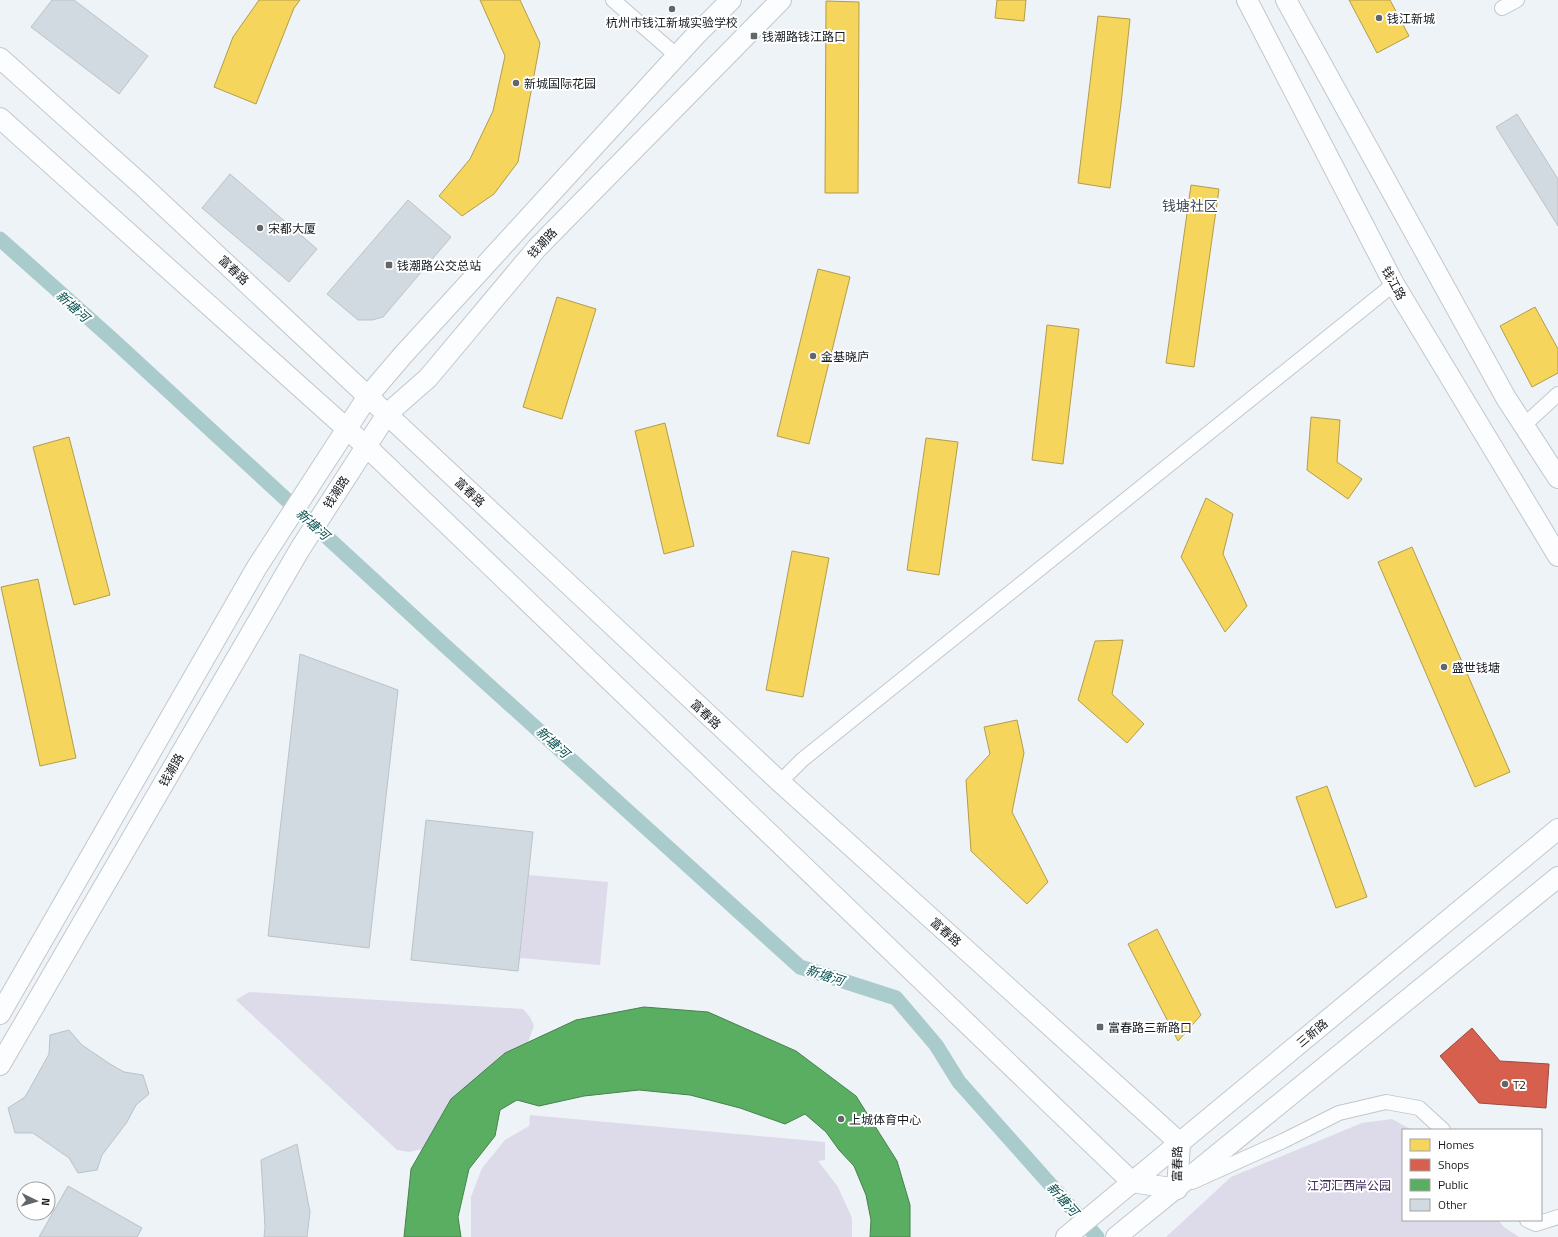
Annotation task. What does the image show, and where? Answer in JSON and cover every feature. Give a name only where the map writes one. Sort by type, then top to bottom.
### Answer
[{"type":"main road","points":[[0,1014],[253,574],[368,396],[403,355],[730,0]]},
{"type":"main road","name":"钱潮路","points":[[0,1065],[300,549],[387,414],[428,378],[537,248],[781,0]]},
{"type":"main road","name":"钱江路","points":[[1247,0],[1394,284],[1558,556]]},
{"type":"main road","points":[[1286,0],[1502,391],[1558,478]]},
{"type":"main road","name":"富春路","points":[[0,58],[144,187],[780,782],[1180,1143],[1177,1188],[1132,1182]]},
{"type":"main road","points":[[0,118],[366,446],[1132,1182]]},
{"type":"main road","name":"三新路","points":[[1069,1234],[1558,829]]},
{"type":"main road","points":[[1120,1234],[1558,877]]},
{"type":"street","points":[[613,0],[677,56]]},
{"type":"street","points":[[1502,8],[1517,0]]},
{"type":"street","points":[[780,782],[808,755],[1394,284]]},
{"type":"street","points":[[1524,425],[1558,394]]},
{"type":"street","points":[[1177,1188],[1283,1141],[1339,1114],[1386,1102],[1419,1108],[1442,1129]]},
{"type":"street","points":[[1529,1221],[1536,1224],[1558,1217]]},
{"type":"green space","points":[[529,875],[608,882],[600,965],[520,958]]},
{"type":"green space","points":[[249,992],[523,1009],[530,1017],[534,1026],[528,1042],[505,1053],[451,1099],[422,1149],[409,1152],[397,1150],[236,1000]]},
{"type":"green space","points":[[530,1115],[825,1142],[825,1160],[818,1161],[838,1187],[852,1218],[852,1237],[471,1237],[471,1197],[482,1168],[505,1140],[529,1126]]},
{"type":"green space","name":"江河汇西岸公园","points":[[1392,1119],[1410,1129],[1402,1129],[1402,1221],[1499,1221],[1504,1227],[1519,1237],[1166,1237],[1231,1177],[1362,1123]]},
{"type":"building: Homes","points":[[259,0],[300,0],[294,8],[256,104],[214,87],[233,37]]},
{"type":"building: Homes","name":"新城国际花园","points":[[480,0],[520,0],[540,43],[518,162],[494,194],[462,216],[439,196],[470,159],[493,111],[505,56]]},
{"type":"building: Homes","points":[[997,0],[1026,0],[1024,21],[995,18]]},
{"type":"building: Homes","name":"钱江新城","points":[[1349,0],[1390,0],[1409,36],[1377,53]]},
{"type":"building: Homes","points":[[826,1],[859,2],[858,193],[825,193]]},
{"type":"building: Homes","points":[[1098,16],[1130,19],[1110,188],[1078,183]]},
{"type":"building: Homes","points":[[1191,185],[1219,189],[1194,367],[1166,363]]},
{"type":"building: Homes","name":"金基晓庐","points":[[818,269],[850,277],[809,444],[777,436]]},
{"type":"building: Homes","points":[[557,297],[596,309],[562,419],[523,407]]},
{"type":"building: Homes","points":[[1535,307],[1558,349],[1558,373],[1532,387],[1500,326]]},
{"type":"building: Homes","points":[[1047,325],[1079,329],[1063,464],[1032,460]]},
{"type":"building: Homes","points":[[1311,417],[1340,420],[1337,462],[1362,479],[1348,499],[1307,470]]},
{"type":"building: Homes","points":[[665,423],[694,546],[664,554],[635,431]]},
{"type":"building: Homes","points":[[69,437],[110,595],[74,605],[33,447]]},
{"type":"building: Homes","points":[[926,438],[958,442],[939,575],[907,570]]},
{"type":"building: Homes","points":[[1206,498],[1233,514],[1223,554],[1247,606],[1225,632],[1181,557]]},
{"type":"building: Homes","name":"盛世钱塘","points":[[1412,547],[1510,772],[1475,787],[1378,562]]},
{"type":"building: Homes","points":[[792,551],[829,558],[803,697],[766,690]]},
{"type":"building: Homes","points":[[38,579],[76,758],[40,766],[1,587]]},
{"type":"building: Homes","points":[[1123,640],[1112,694],[1144,724],[1127,743],[1078,700],[1095,641]]},
{"type":"building: Homes","points":[[1017,720],[1024,753],[1012,812],[1048,882],[1027,904],[971,851],[966,780],[990,754],[984,727]]},
{"type":"building: Homes","points":[[1327,786],[1367,897],[1336,908],[1296,797]]},
{"type":"building: Homes","points":[[1157,929],[1201,1015],[1178,1041],[1128,944]]},
{"type":"building: Shops","name":"T2","points":[[1472,1028],[1500,1061],[1549,1064],[1546,1108],[1479,1103],[1440,1056]]},
{"type":"building: Public","name":"上城体育中心","points":[[644,1007],[708,1012],[796,1051],[856,1096],[897,1161],[910,1205],[910,1237],[870,1237],[871,1220],[866,1195],[854,1166],[839,1150],[826,1132],[805,1114],[785,1124],[740,1108],[690,1095],[639,1090],[584,1096],[539,1106],[517,1100],[500,1110],[495,1136],[469,1169],[458,1217],[461,1237],[404,1237],[411,1169],[451,1099],[505,1053],[576,1020]]},
{"type":"building: Other","points":[[52,0],[74,0],[148,56],[119,94],[31,27]]},
{"type":"building: Other","points":[[1517,114],[1558,179],[1558,226],[1496,127]]},
{"type":"building: Other","name":"宋都大厦","points":[[230,174],[317,249],[289,282],[202,208]]},
{"type":"building: Other","name":"钱潮路公交总站","points":[[408,200],[451,237],[383,317],[372,320],[358,320],[327,294]]},
{"type":"building: Other","points":[[300,654],[398,690],[369,948],[268,936]]},
{"type":"building: Other","points":[[426,820],[533,832],[518,971],[411,960]]},
{"type":"building: Other","points":[[69,1030],[82,1045],[110,1064],[124,1072],[143,1075],[149,1094],[136,1105],[127,1122],[102,1155],[97,1170],[78,1173],[69,1158],[33,1133],[15,1133],[8,1108],[25,1097],[49,1054],[50,1035]]},
{"type":"building: Other","points":[[297,1144],[310,1212],[307,1237],[264,1237],[265,1227],[261,1160]]},
{"type":"building: Other","points":[[68,1186],[142,1228],[137,1237],[39,1237],[48,1221],[56,1221],[56,1207]]},
{"type":"waterway","name":"新塘河","points":[[0,239],[112,339],[442,643],[800,967],[896,998],[936,1045],[959,1082],[1097,1237]]},
{"type":"place","name":"杭州市钱江新城实验学校","points":[[672,9]]},
{"type":"place","name":"钱江新城","points":[[1379,18]]},
{"type":"place","name":"钱潮路钱江路口","points":[[754,36]]},
{"type":"place","name":"新城国际花园","points":[[516,83]]},
{"type":"place","name":"宋都大厦","points":[[260,228]]},
{"type":"place","name":"钱潮路公交总站","points":[[389,265]]},
{"type":"place","name":"金基晓庐","points":[[813,356]]},
{"type":"place","name":"盛世钱塘","points":[[1444,667]]},
{"type":"place","name":"富春路三新路口","points":[[1100,1027]]},
{"type":"place","name":"T2","points":[[1505,1084]]},
{"type":"place","name":"上城体育中心","points":[[841,1119]]},
{"type":"district","name":"钱塘社区","points":[[1190,205]]}]
